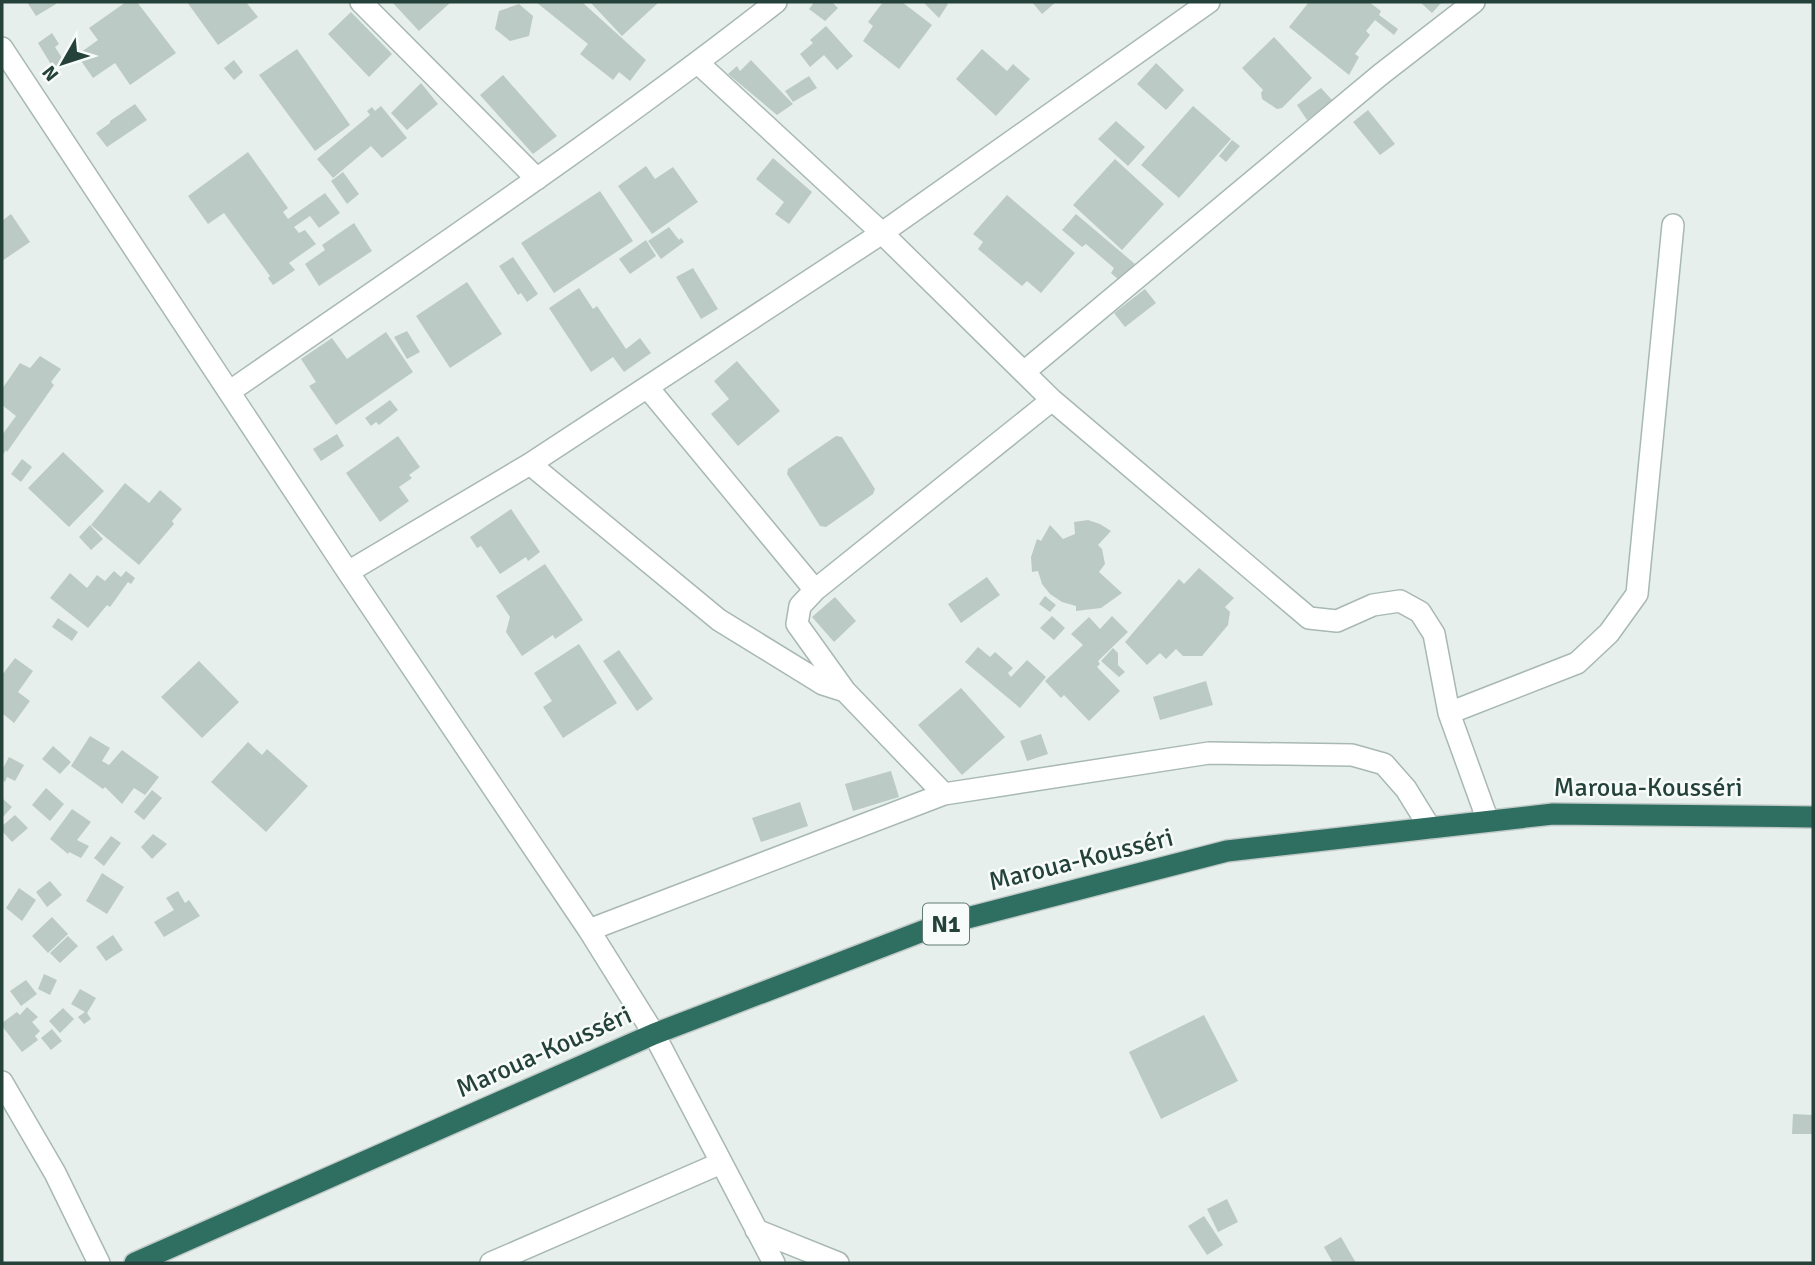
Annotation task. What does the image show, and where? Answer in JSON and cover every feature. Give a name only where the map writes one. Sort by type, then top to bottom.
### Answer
[{"type":"highway","name":"Maroua-Kousséri","points":[[135,1263],[654,1034],[936,926],[1227,851],[1553,814],[1813,817]]},
{"type":"street","points":[[361,2],[537,179]]},
{"type":"street","points":[[229,392],[537,179],[698,63],[776,2]]},
{"type":"street","points":[[348,572],[530,464],[648,388],[882,233],[1209,2]]},
{"type":"street","points":[[1024,372],[1380,75],[1474,2]]},
{"type":"street","points":[[2,48],[348,572],[589,930],[654,1034],[774,1263]]},
{"type":"street","points":[[698,63],[882,233],[1052,400],[1309,618],[1337,621],[1373,605],[1400,601],[1419,612],[1434,634],[1449,713],[1488,821]]},
{"type":"street","points":[[1449,713],[1577,663],[1609,633],[1637,594],[1673,225]]},
{"type":"street","points":[[648,388],[814,590]]},
{"type":"street","points":[[944,794],[845,691],[797,624],[800,606],[814,590],[1052,400]]},
{"type":"street","points":[[530,464],[719,620],[823,684],[845,691]]},
{"type":"street","points":[[589,930],[944,794],[1209,752],[1352,755],[1384,764],[1406,789],[1430,828]]},
{"type":"street","points":[[2,1082],[55,1173],[99,1263]]},
{"type":"street","points":[[491,1263],[721,1163]]},
{"type":"street","points":[[756,1230],[838,1263]]},
{"type":"building","points":[[27,2],[55,2],[56,4],[36,16]]},
{"type":"building","points":[[126,2],[137,2],[176,53],[130,85],[115,63],[93,78],[77,55],[98,40],[89,28]]},
{"type":"building","points":[[187,2],[246,2],[258,17],[218,45]]},
{"type":"building","points":[[392,2],[451,2],[419,31]]},
{"type":"building","points":[[536,2],[582,2],[646,60],[630,81],[619,72],[613,80],[580,54],[588,44]]},
{"type":"building","points":[[590,2],[659,2],[622,36]]},
{"type":"building","points":[[812,2],[832,2],[838,8],[825,21],[809,9]]},
{"type":"building","points":[[883,2],[902,2],[932,25],[899,69],[863,41],[873,26],[868,22]]},
{"type":"building","points":[[923,2],[946,2],[948,4],[939,18]]},
{"type":"building","points":[[1032,2],[1056,2],[1042,14]]},
{"type":"building","points":[[1309,2],[1369,2],[1381,11],[1379,15],[1398,29],[1394,35],[1375,20],[1366,31],[1370,35],[1355,54],[1359,57],[1349,75],[1289,27]]},
{"type":"building","points":[[1420,2],[1442,2],[1432,13]]},
{"type":"building","points":[[519,4],[533,16],[529,36],[510,41],[495,29],[499,11]]},
{"type":"building","points":[[351,12],[392,54],[369,77],[328,34]]},
{"type":"building","points":[[826,26],[853,56],[837,70],[824,55],[810,67],[800,54],[813,43],[810,40]]},
{"type":"building","points":[[52,33],[59,44],[55,47],[66,64],[55,71],[38,43]]},
{"type":"building","points":[[1274,37],[1312,78],[1282,108],[1277,109],[1262,99],[1263,90],[1242,68]]},
{"type":"building","points":[[297,49],[350,125],[315,151],[259,75]]},
{"type":"building","points":[[982,49],[1007,71],[1013,64],[1030,79],[996,116],[956,79]]},
{"type":"building","points":[[234,60],[243,72],[234,80],[224,68]]},
{"type":"building","points":[[751,60],[793,104],[777,115],[728,74],[737,66],[740,71]]},
{"type":"building","points":[[1156,63],[1184,90],[1166,110],[1137,84]]},
{"type":"building","points":[[503,75],[557,136],[533,154],[480,95]]},
{"type":"building","points":[[809,76],[817,88],[793,102],[785,91]]},
{"type":"building","points":[[421,83],[438,104],[407,130],[391,113]]},
{"type":"building","points":[[1321,88],[1333,101],[1307,120],[1297,105]]},
{"type":"building","points":[[135,104],[147,120],[107,147],[96,133]]},
{"type":"building","points":[[381,106],[407,138],[382,158],[371,146],[333,178],[317,159],[370,115],[367,111],[372,107],[375,111]]},
{"type":"building","points":[[1193,106],[1231,139],[1179,198],[1141,165]]},
{"type":"building","points":[[1368,110],[1395,144],[1380,155],[1353,122]]},
{"type":"building","points":[[1116,121],[1145,147],[1128,166],[1098,139]]},
{"type":"building","points":[[1232,140],[1240,146],[1226,162],[1219,156]]},
{"type":"building","points":[[248,152],[288,208],[283,212],[288,219],[325,193],[340,213],[319,228],[310,216],[294,227],[299,233],[305,230],[316,244],[289,263],[295,270],[273,285],[268,278],[270,276],[224,213],[208,224],[188,196]]},
{"type":"building","points":[[773,158],[812,192],[789,224],[775,214],[784,202],[756,179]]},
{"type":"building","points":[[1115,159],[1164,204],[1122,250],[1073,205]]},
{"type":"building","points":[[646,166],[655,179],[673,167],[698,202],[652,234],[618,186]]},
{"type":"building","points":[[343,172],[359,194],[347,204],[331,181]]},
{"type":"building","points":[[600,191],[633,241],[554,293],[521,243]]},
{"type":"building","points":[[1007,195],[1075,253],[1041,293],[1027,281],[1022,286],[978,249],[983,242],[973,234]]},
{"type":"building","points":[[11,214],[30,242],[2,261],[2,221]]},
{"type":"building","points":[[1076,214],[1135,264],[1120,281],[1111,273],[1114,268],[1086,244],[1082,247],[1062,230]]},
{"type":"building","points":[[354,223],[372,251],[319,286],[305,264],[325,250],[322,245]]},
{"type":"building","points":[[669,227],[679,240],[681,238],[684,242],[661,259],[648,241]]},
{"type":"building","points":[[646,240],[656,256],[630,274],[619,259]]},
{"type":"building","points":[[513,257],[538,294],[527,302],[521,293],[518,295],[499,266]]},
{"type":"building","points":[[693,268],[718,309],[701,319],[676,277]]},
{"type":"building","points":[[467,282],[502,334],[450,368],[416,316]]},
{"type":"building","points":[[579,288],[593,309],[597,306],[626,349],[640,338],[651,353],[624,372],[613,357],[591,372],[549,308]]},
{"type":"building","points":[[1145,289],[1156,303],[1125,327],[1114,313]]},
{"type":"building","points":[[407,331],[420,352],[407,359],[394,337]]},
{"type":"building","points":[[386,332],[413,372],[336,425],[309,386],[316,382],[301,359],[332,338],[347,359]]},
{"type":"building","points":[[40,356],[61,369],[51,382],[54,385],[2,456],[2,435],[16,416],[2,405],[2,389],[20,363],[30,368]]},
{"type":"building","points":[[737,361],[780,411],[738,446],[711,414],[729,399],[714,381]]},
{"type":"building","points":[[390,400],[398,410],[379,425],[376,422],[371,426],[365,418]]},
{"type":"building","points":[[337,434],[344,446],[321,461],[313,449]]},
{"type":"building","points":[[398,436],[420,467],[409,475],[412,478],[399,487],[409,501],[380,522],[346,473]]},
{"type":"building","points":[[836,436],[842,437],[875,489],[873,494],[826,527],[820,526],[787,474],[788,469]]},
{"type":"building","points":[[63,452],[104,491],[69,527],[28,488]]},
{"type":"building","points":[[22,459],[32,467],[21,482],[11,474]]},
{"type":"building","points":[[125,483],[149,503],[160,490],[182,509],[172,521],[174,524],[139,565],[91,525]]},
{"type":"building","points":[[511,509],[540,552],[528,561],[526,557],[500,574],[481,546],[477,548],[470,537]]},
{"type":"building","points":[[1088,520],[1111,531],[1098,545],[1102,549],[1105,564],[1099,572],[1122,593],[1101,608],[1076,611],[1076,606],[1062,602],[1050,594],[1042,584],[1038,571],[1032,572],[1031,557],[1037,539],[1041,541],[1050,525],[1063,539],[1075,534],[1074,522]]},
{"type":"building","points":[[90,525],[103,539],[91,550],[79,537]]},
{"type":"building","points":[[545,564],[583,620],[555,639],[553,635],[522,656],[506,632],[510,617],[496,596]]},
{"type":"building","points":[[1199,568],[1234,598],[1225,607],[1230,612],[1228,625],[1202,656],[1183,656],[1176,649],[1166,659],[1160,653],[1147,665],[1125,642],[1179,579],[1184,584]]},
{"type":"building","points":[[114,571],[121,577],[126,571],[135,578],[131,584],[128,582],[110,607],[107,605],[88,628],[50,598],[70,573],[87,588],[97,575],[105,581]]},
{"type":"building","points":[[987,577],[1000,595],[961,623],[948,604]]},
{"type":"building","points":[[1045,596],[1056,605],[1050,612],[1039,604]]},
{"type":"building","points":[[835,597],[856,621],[834,642],[812,617]]},
{"type":"building","points":[[1052,616],[1065,628],[1054,640],[1040,628]]},
{"type":"building","points":[[1112,616],[1128,632],[1098,661],[1100,664],[1097,667],[1120,691],[1089,721],[1064,695],[1061,698],[1045,681],[1083,645],[1071,634],[1089,617],[1100,629]]},
{"type":"building","points":[[58,618],[78,632],[72,641],[52,627]]},
{"type":"building","points":[[579,644],[617,703],[563,738],[543,707],[552,701],[534,673]]},
{"type":"building","points":[[978,647],[990,657],[995,652],[1013,668],[1008,673],[1011,677],[1027,660],[1046,677],[1020,708],[965,662]]},
{"type":"building","points":[[1113,648],[1118,653],[1118,665],[1125,672],[1119,677],[1101,661]]},
{"type":"building","points":[[619,650],[653,699],[637,711],[603,661]]},
{"type":"building","points":[[15,658],[33,671],[18,692],[30,701],[14,723],[2,713],[2,675]]},
{"type":"building","points":[[199,661],[239,702],[202,738],[161,697]]},
{"type":"building","points":[[1206,681],[1213,705],[1160,720],[1153,697]]},
{"type":"building","points":[[961,688],[1005,737],[962,775],[918,725]]},
{"type":"building","points":[[1041,734],[1048,754],[1027,761],[1020,741]]},
{"type":"building","points":[[90,736],[110,748],[102,761],[109,765],[122,750],[159,777],[145,795],[134,788],[122,804],[105,787],[103,789],[71,766]]},
{"type":"building","points":[[248,742],[262,755],[267,749],[308,786],[266,832],[211,782]]},
{"type":"building","points":[[53,746],[71,762],[60,774],[42,759]]},
{"type":"building","points":[[9,757],[24,765],[15,781],[7,777],[5,782],[2,780],[2,770]]},
{"type":"building","points":[[891,771],[899,797],[853,811],[845,784]]},
{"type":"building","points":[[46,788],[64,804],[50,821],[32,805]]},
{"type":"building","points":[[152,790],[162,798],[144,820],[134,812]]},
{"type":"building","points":[[2,798],[12,807],[2,818]]},
{"type":"building","points":[[800,802],[808,826],[761,842],[752,818]]},
{"type":"building","points":[[72,809],[91,822],[77,840],[89,846],[81,858],[69,852],[68,854],[50,839]]},
{"type":"building","points":[[15,815],[28,828],[12,842],[2,831],[2,826]]},
{"type":"building","points":[[153,834],[167,844],[152,859],[141,847]]},
{"type":"building","points":[[111,836],[121,843],[104,866],[94,858]]},
{"type":"building","points":[[102,873],[124,887],[107,914],[86,901]]},
{"type":"building","points":[[50,881],[62,895],[47,907],[36,892]]},
{"type":"building","points":[[19,888],[36,900],[22,921],[6,908]]},
{"type":"building","points":[[178,891],[185,903],[189,900],[200,916],[164,937],[154,922],[174,910],[166,898]]},
{"type":"building","points":[[52,917],[68,934],[48,953],[32,936]]},
{"type":"building","points":[[113,935],[123,950],[106,961],[96,947]]},
{"type":"building","points":[[68,936],[78,946],[60,963],[50,953]]},
{"type":"building","points":[[44,974],[57,980],[50,995],[38,989]]},
{"type":"building","points":[[26,980],[37,994],[21,1006],[10,991]]},
{"type":"building","points":[[80,989],[96,998],[87,1013],[91,1019],[84,1024],[78,1017],[85,1012],[71,1004]]},
{"type":"building","points":[[27,1007],[38,1017],[32,1022],[40,1031],[35,1036],[38,1040],[22,1052],[2,1023],[17,1012],[20,1015]]},
{"type":"building","points":[[63,1008],[74,1019],[60,1033],[49,1021]]},
{"type":"building","points":[[1204,1015],[1238,1081],[1161,1119],[1129,1052]]},
{"type":"building","points":[[52,1029],[62,1041],[51,1050],[41,1038]]},
{"type":"building","points":[[1793,1114],[1813,1115],[1813,1134],[1792,1134]]},
{"type":"building","points":[[1227,1199],[1238,1222],[1218,1232],[1207,1209]]},
{"type":"building","points":[[1204,1216],[1223,1245],[1207,1255],[1188,1226]]},
{"type":"building","points":[[1341,1237],[1356,1263],[1333,1263],[1324,1247]]}]
